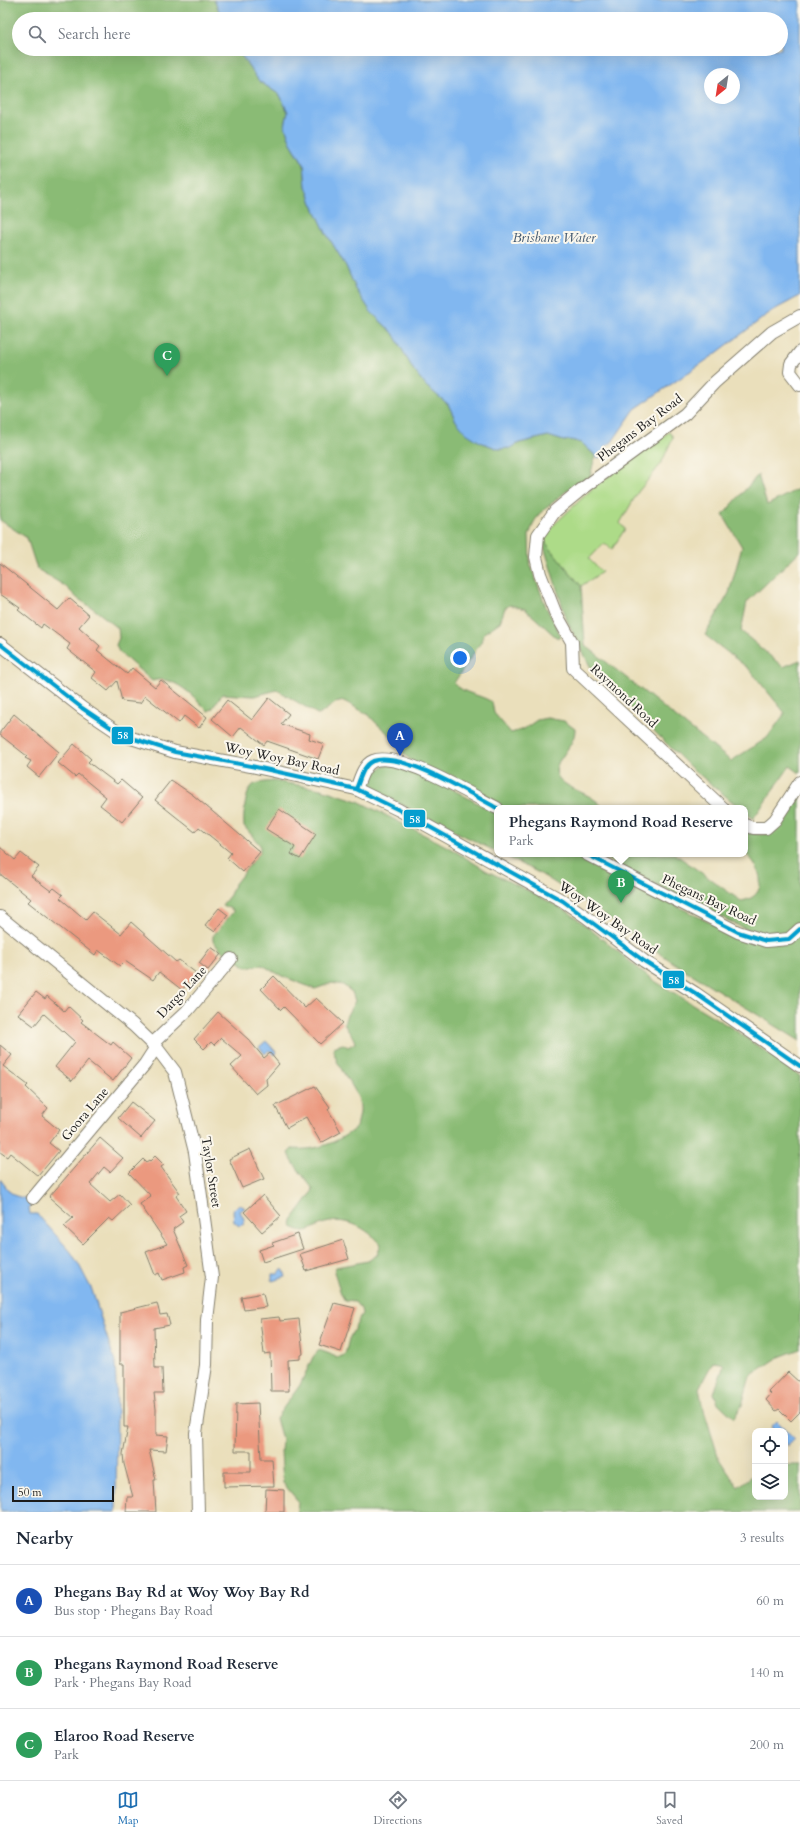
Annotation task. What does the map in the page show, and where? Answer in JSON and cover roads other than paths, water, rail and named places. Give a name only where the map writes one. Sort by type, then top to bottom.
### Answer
[{"type":"street","name":"Phegans Bay Road","points":[[538,535],[555,511],[685,414],[715,382],[772,332],[800,316]]},
{"type":"street","points":[[800,352],[791,364],[790,372],[800,385]]},
{"type":"street","name":"Raymond Road","points":[[538,535],[536,558],[540,574],[555,612],[572,642],[573,668],[720,805]]},
{"type":"street","name":"Woy Woy Bay Road","points":[[0,644],[82,708],[122,735],[175,752],[251,766],[356,789],[399,810],[563,901],[644,961],[695,992],[800,1066]]},
{"type":"street","points":[[356,789],[369,763],[374,760],[400,761],[433,775],[494,806]]},
{"type":"street","points":[[748,826],[752,828],[766,828],[775,820],[800,782]]},
{"type":"street","name":"Phegans Bay Road","points":[[592,857],[738,932],[766,941],[789,939],[800,929]]},
{"type":"street","name":"Taylor Street","points":[[0,917],[133,1025],[154,1046],[174,1072],[195,1152],[212,1277],[207,1320],[206,1365],[196,1433],[198,1512]]},
{"type":"street","name":"Dargo Lane","points":[[154,1046],[187,1011],[231,959]]},
{"type":"street","name":"Goora Lane","points":[[33,1198],[145,1064],[154,1046]]},
{"type":"water","name":"Brisbane Water","points":[[214,0],[800,0],[800,296],[772,311],[714,355],[635,409],[612,442],[606,446],[605,454],[601,457],[598,458],[582,443],[571,440],[564,441],[548,436],[519,443],[511,448],[499,449],[480,442],[466,433],[456,421],[448,404],[426,386],[413,369],[393,333],[371,312],[356,289],[346,266],[326,233],[312,203],[306,186],[304,164],[291,143],[285,126],[288,112],[280,95],[259,81],[242,56],[788,56],[788,12],[220,12]]},
{"type":"water","points":[[266,1041],[277,1053],[274,1055],[269,1050],[265,1054],[259,1047]]},
{"type":"water","points":[[0,1179],[10,1192],[16,1196],[27,1199],[31,1205],[29,1208],[30,1214],[37,1214],[71,1252],[92,1290],[115,1362],[117,1405],[116,1512],[0,1512]]},
{"type":"water","points":[[239,1204],[245,1208],[240,1211],[244,1219],[244,1224],[239,1226],[234,1222],[233,1210]]},
{"type":"water","points":[[281,1270],[284,1270],[286,1277],[272,1281],[272,1274],[278,1274]]},
{"type":"water","points":[[777,1421],[784,1428],[772,1428]]},
{"type":"water","points":[[788,1432],[795,1439],[788,1446]]},
{"type":"place","name":"Elaroo Road Reserve","points":[[167,376]]},
{"type":"place","name":"Phegans Bay Rd at Woy Woy Bay Rd","points":[[400,756]]},
{"type":"place","name":"Phegans Raymond Road Reserve","points":[[621,903]]}]
